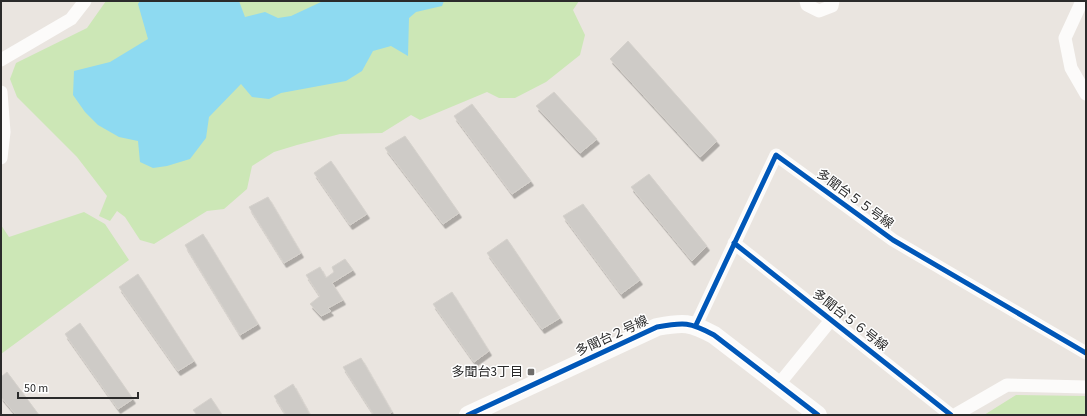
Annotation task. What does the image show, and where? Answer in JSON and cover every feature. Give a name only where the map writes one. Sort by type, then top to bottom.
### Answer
[{"type":"street","points":[[1,60],[71,19],[85,1]]},
{"type":"street","points":[[806,1],[807,5],[819,11],[832,6],[833,1]]},
{"type":"street","points":[[1082,1],[1065,38],[1071,68],[1086,94]]},
{"type":"street","points":[[1,92],[4,132],[1,158]]},
{"type":"street","name":"多聞台５５号線","points":[[696,325],[776,155],[892,240],[1086,353]]},
{"type":"street","name":"多聞台５６号線","points":[[734,243],[951,415]]},
{"type":"street","points":[[779,384],[831,320]]},
{"type":"street","name":"多聞台２号線","points":[[468,415],[657,327],[679,323],[696,325],[714,335],[818,415]]},
{"type":"street","points":[[955,415],[1007,385],[1086,387]]},
{"type":"green space","points":[[106,1],[579,1],[573,10],[585,35],[580,55],[546,82],[515,98],[499,98],[487,92],[420,120],[411,115],[382,133],[340,134],[274,152],[252,166],[247,189],[224,209],[207,211],[154,244],[140,240],[125,217],[117,211],[110,221],[99,216],[107,196],[77,157],[17,97],[10,79],[16,63],[87,28]]},
{"type":"green space","points":[[84,212],[105,224],[129,260],[1,354],[1,225],[9,237]]},
{"type":"green space","points":[[1016,395],[1086,396],[1086,415],[984,415]]},
{"type":"water","points":[[140,1],[239,1],[245,17],[265,12],[278,18],[291,16],[321,2],[444,1],[442,6],[416,12],[409,18],[408,56],[391,46],[373,51],[362,71],[346,81],[281,93],[269,99],[252,97],[241,84],[209,117],[206,138],[190,159],[167,166],[153,168],[140,162],[138,141],[119,137],[98,125],[85,112],[73,95],[74,71],[110,62],[148,39],[138,4]]},
{"type":"building","points":[[628,41],[717,141],[700,157],[610,59]]},
{"type":"building","points":[[554,92],[597,139],[580,153],[536,106]]},
{"type":"building","points":[[472,104],[531,181],[512,194],[454,116]]},
{"type":"building","points":[[405,136],[459,213],[443,224],[385,148]]},
{"type":"building","points":[[331,161],[367,214],[350,225],[314,173]]},
{"type":"building","points":[[649,174],[707,246],[692,261],[631,187]]},
{"type":"building","points":[[268,197],[301,253],[284,263],[249,207]]},
{"type":"building","points":[[583,204],[640,280],[621,294],[563,216]]},
{"type":"building","points":[[203,234],[258,324],[240,335],[185,245]]},
{"type":"building","points":[[507,239],[560,318],[542,329],[487,253]]},
{"type":"building","points":[[345,259],[353,270],[332,283],[343,300],[328,308],[331,311],[321,316],[310,304],[320,296],[306,275],[320,267],[326,278],[334,272],[332,267]]},
{"type":"building","points":[[138,274],[194,361],[178,371],[119,287]]},
{"type":"building","points":[[452,292],[489,351],[474,362],[433,304]]},
{"type":"building","points":[[80,323],[133,399],[118,409],[65,334]]},
{"type":"building","points":[[361,358],[392,412],[388,415],[374,415],[343,367]]},
{"type":"building","points":[[7,372],[39,415],[16,415],[1,397],[1,377]]},
{"type":"building","points":[[293,384],[310,415],[286,415],[274,396]]},
{"type":"building","points":[[211,398],[222,415],[197,415],[193,410]]},
{"type":"cycle path","points":[[696,325],[776,155],[893,240],[1086,353]]},
{"type":"cycle path","points":[[734,243],[951,415]]},
{"type":"cycle path","points":[[468,415],[657,327],[674,324],[693,325],[714,335],[818,415]]},
{"type":"place","name":"多聞台3丁目","points":[[531,372]]}]
